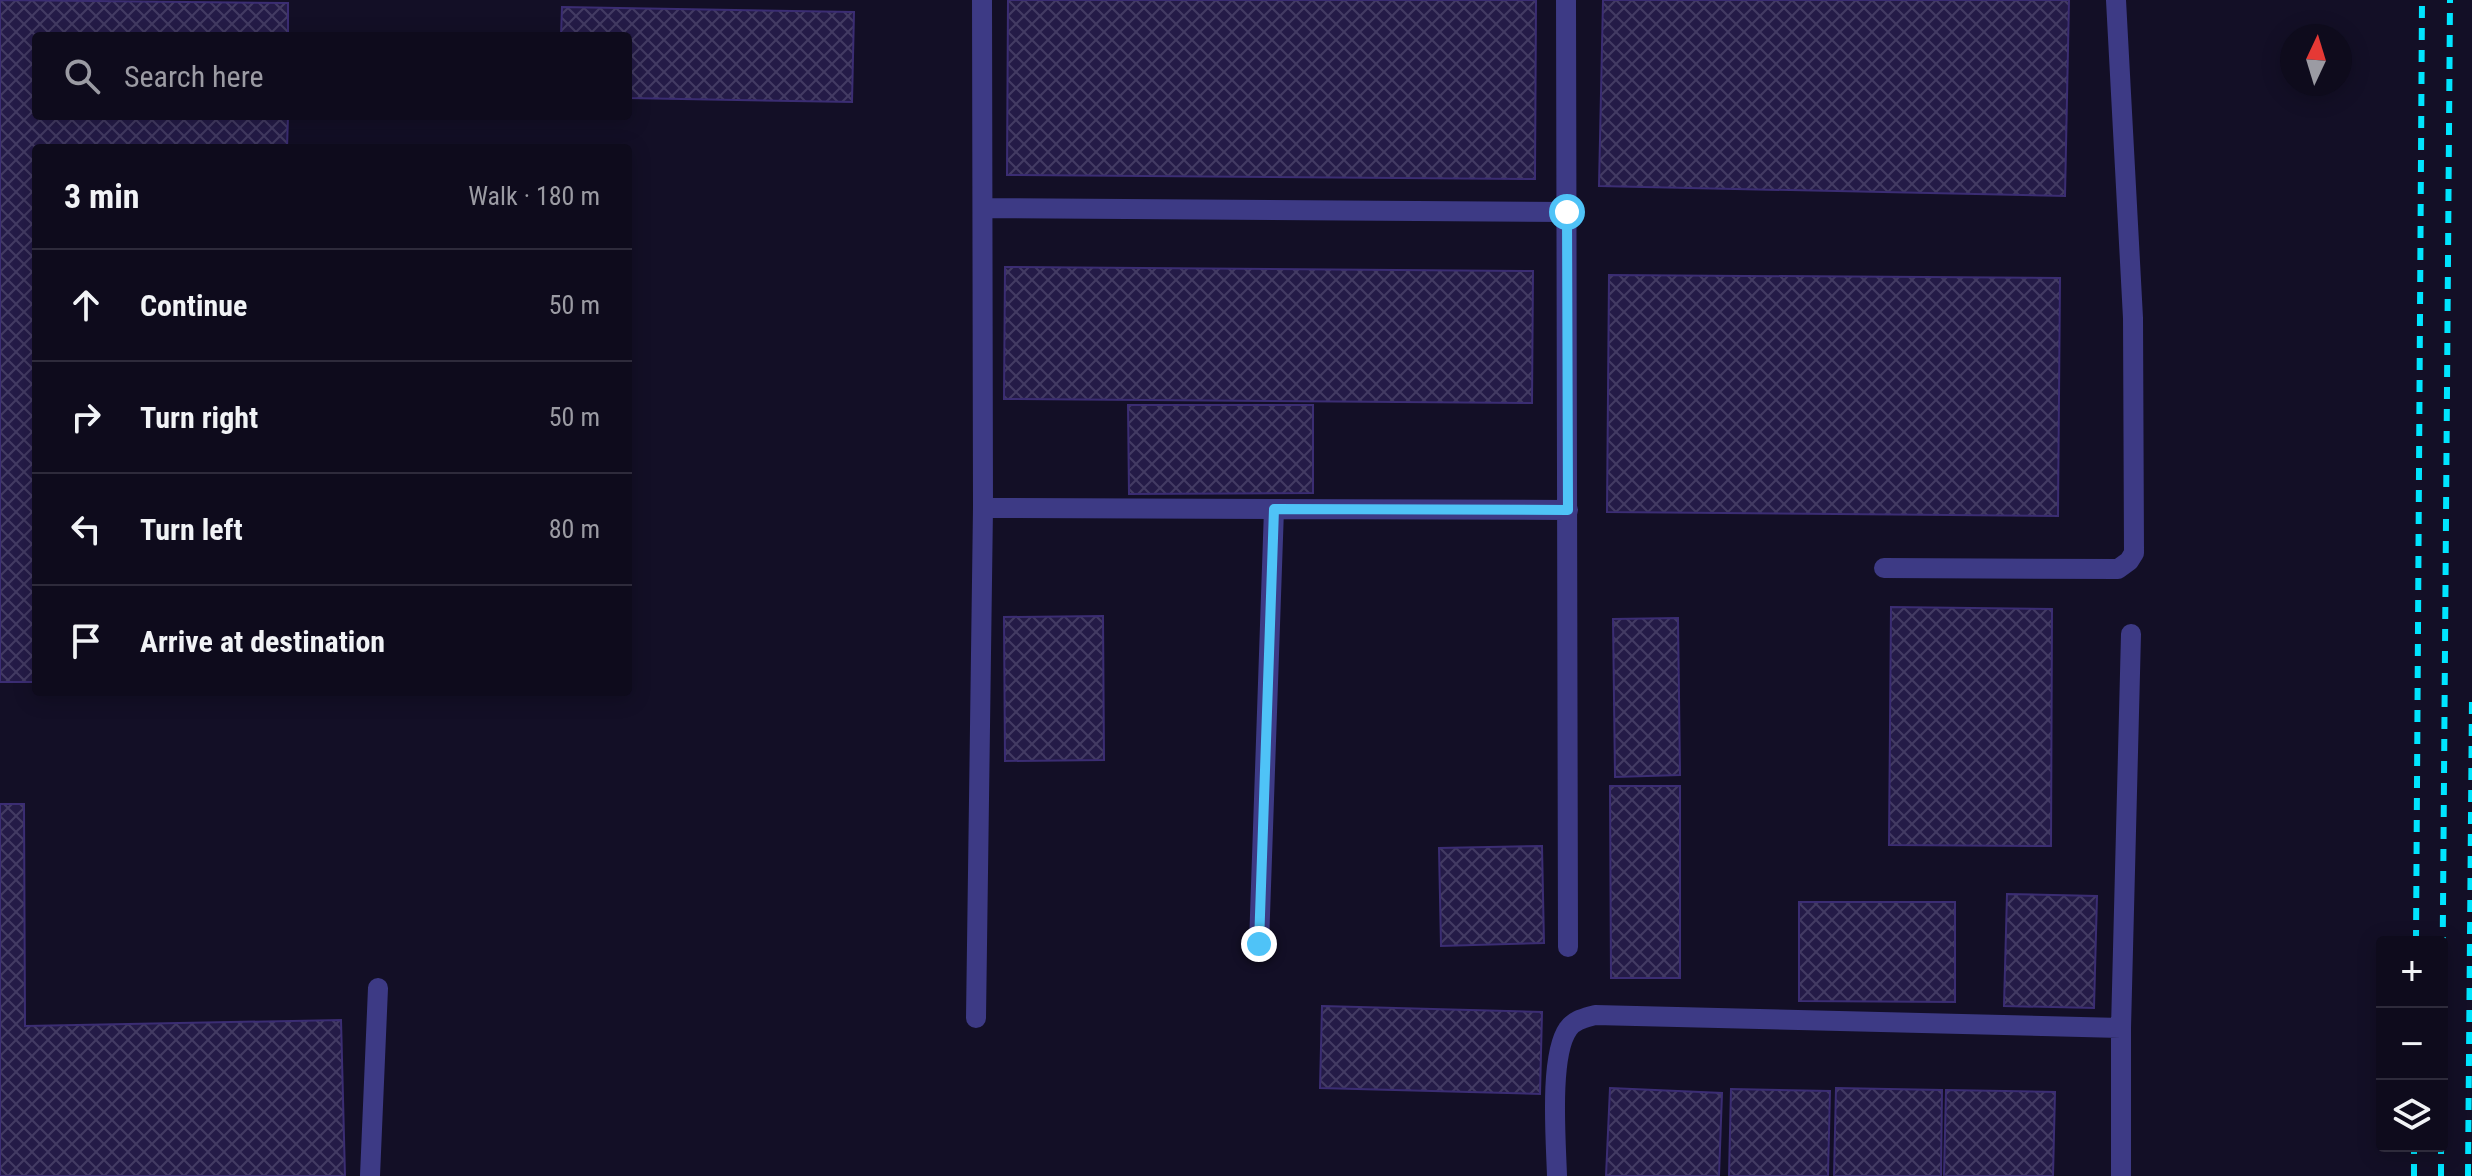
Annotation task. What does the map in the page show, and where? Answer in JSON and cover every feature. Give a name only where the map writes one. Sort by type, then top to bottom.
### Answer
[{"type":"lane","points":[[976,1018],[983,508],[982,0]]},
{"type":"lane","points":[[1566,0],[1568,947]]},
{"type":"lane","points":[[1884,568],[2118,569],[2134,553],[2133,318],[2116,0]]},
{"type":"lane","points":[[983,208],[1567,212]]},
{"type":"lane","points":[[983,508],[1568,510]]},
{"type":"lane","points":[[1259,944],[1274,509]]},
{"type":"lane","points":[[2121,1176],[2121,1028],[2131,634]]},
{"type":"lane","points":[[370,1176],[378,988]]},
{"type":"lane","points":[[1557,1176],[1556,1077],[1560,1045],[1569,1027],[1595,1015],[2121,1028]]},
{"type":"building","points":[[0,0],[288,3],[288,32],[32,32],[32,120],[288,120],[287,144],[32,144],[32,682],[0,682]]},
{"type":"building","points":[[1008,0],[1536,0],[1535,179],[1007,175]]},
{"type":"building","points":[[1603,0],[2069,0],[2065,196],[1599,186]]},
{"type":"building","points":[[562,7],[854,12],[852,102],[632,98],[632,32],[561,32]]},
{"type":"building","points":[[1005,267],[1533,271],[1532,403],[1004,399]]},
{"type":"building","points":[[1609,275],[2060,278],[2058,516],[1607,512]]},
{"type":"building","points":[[1128,405],[1313,405],[1313,493],[1129,494]]},
{"type":"building","points":[[1891,607],[2052,609],[2051,846],[1889,845]]},
{"type":"building","points":[[1103,616],[1104,760],[1005,761],[1004,617]]},
{"type":"building","points":[[1678,618],[1680,775],[1615,777],[1613,619]]},
{"type":"building","points":[[1610,786],[1680,786],[1680,978],[1611,978]]},
{"type":"building","points":[[0,804],[24,804],[25,1026],[341,1020],[345,1176],[0,1176]]},
{"type":"building","points":[[1542,846],[1544,943],[1441,946],[1439,848]]},
{"type":"building","points":[[2007,894],[2097,896],[2094,1008],[2004,1006]]},
{"type":"building","points":[[1799,902],[1955,902],[1955,1002],[1799,1001]]},
{"type":"building","points":[[1322,1006],[1542,1012],[1540,1094],[1320,1088]]},
{"type":"building","points":[[1610,1088],[1722,1093],[1719,1176],[1606,1176]]},
{"type":"building","points":[[1836,1088],[1942,1090],[1941,1176],[1834,1176]]},
{"type":"building","points":[[1731,1089],[1830,1091],[1828,1176],[1729,1176]]},
{"type":"building","points":[[1946,1090],[2055,1092],[2053,1176],[1944,1176]]},
{"type":"railway","points":[[2416,936],[2422,0]]},
{"type":"railway","points":[[2442,1008],[2450,0]]},
{"type":"railway","points":[[2468,1176],[2472,697]]},
{"type":"railway","points":[[2414,1152],[2414,1176]]},
{"type":"railway","points":[[2441,1152],[2441,1176]]},
{"type":"route","points":[[1259,944],[1274,509],[1568,510],[1567,212]]}]
